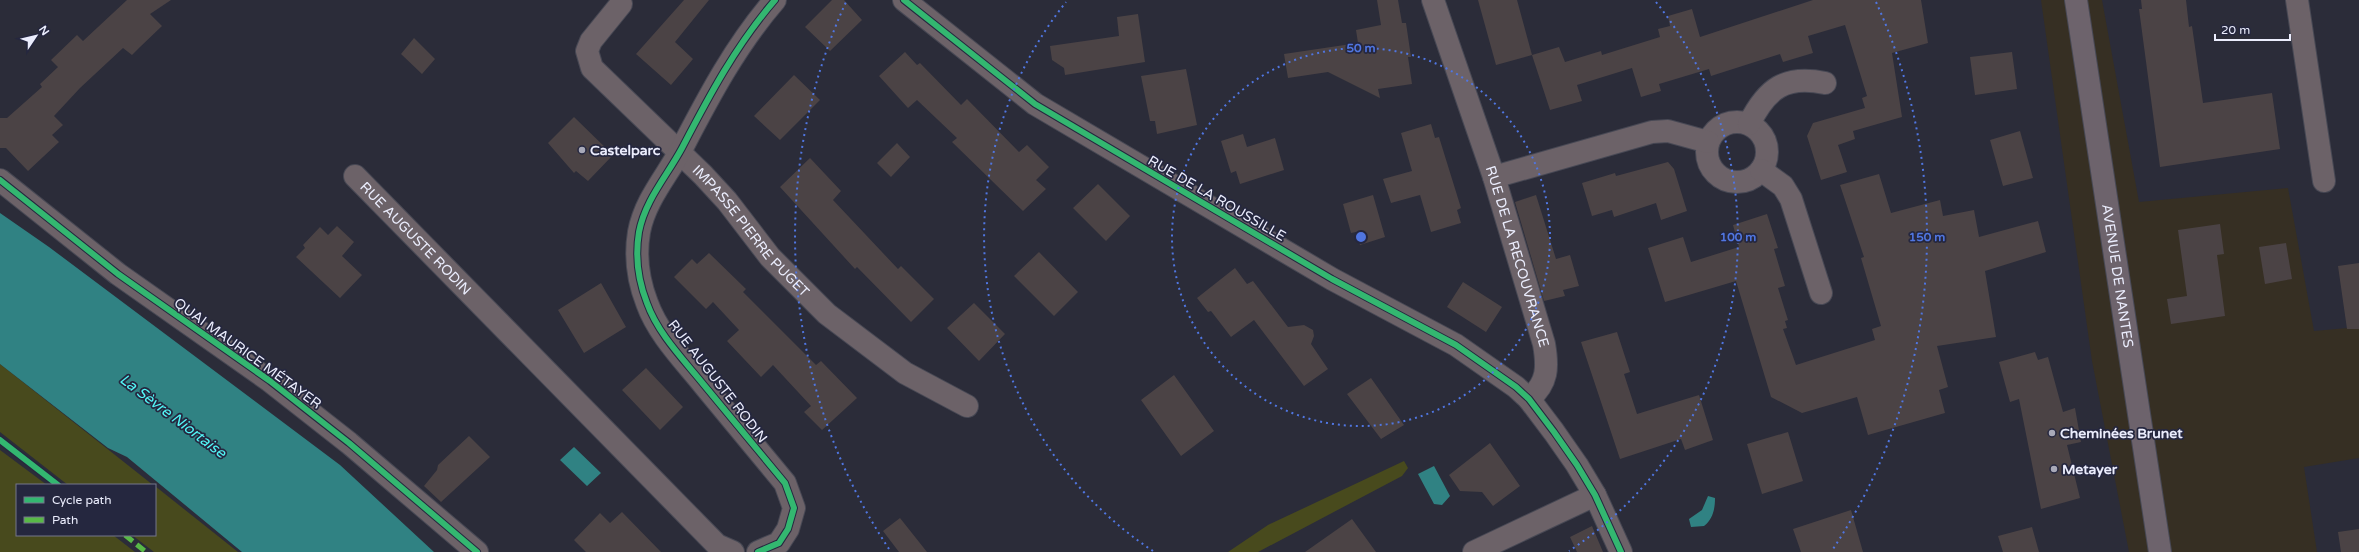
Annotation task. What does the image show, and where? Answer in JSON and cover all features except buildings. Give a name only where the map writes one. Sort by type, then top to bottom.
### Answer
[{"type":"main road","name":"AVENUE DE NANTES","points":[[2076,0],[2160,552]]},
{"type":"street","name":"RUE AUGUSTE RODIN","points":[[758,552],[779,543],[788,529],[794,508],[785,483],[660,328],[647,304],[639,276],[637,253],[640,230],[653,194],[679,153],[736,49],[775,0]]},
{"type":"street","name":"RUE DE LA ROUSSILLE","points":[[904,0],[1036,104],[1332,279],[1456,345],[1497,373],[1529,399]]},
{"type":"street","name":"RUE DE LA RECOUVRANCE","points":[[1433,0],[1494,177],[1544,344],[1546,359],[1544,382],[1529,399]]},
{"type":"street","points":[[2297,0],[2324,181]]},
{"type":"street","name":"IMPASSE PIERRE PUGET","points":[[621,4],[591,41],[586,51],[592,68],[727,201],[754,238],[785,274],[827,314],[905,373],[967,406]]},
{"type":"street","points":[[1749,124],[1763,98],[1778,87],[1806,79],[1825,83]]},
{"type":"street","points":[[1730,122],[1749,124],[1760,132],[1767,144],[1767,157],[1761,170],[1750,179],[1737,182],[1719,176],[1708,161],[1708,142],[1713,133],[1730,122]]},
{"type":"street","points":[[1494,177],[1652,132],[1668,131],[1708,142]]},
{"type":"street","points":[[1761,170],[1783,186],[1791,199],[1821,293]]},
{"type":"street","name":"RUE AUGUSTE RODIN","points":[[355,176],[718,545],[733,552]]},
{"type":"street","name":"QUAI MAURICE MÉTAYER","points":[[0,180],[118,274],[270,381],[355,448],[477,552]]},
{"type":"street","points":[[1529,399],[1554,432],[1594,495],[1621,552]]},
{"type":"street","points":[[1474,552],[1594,495]]},
{"type":"shaded area","points":[[2041,0],[2102,0],[2139,202],[2288,188],[2314,331],[2359,327],[2359,458],[2304,467],[2317,552],[2129,552],[2092,361]]},
{"type":"shaded area","points":[[0,364],[152,484],[67,484],[0,432]]},
{"type":"shaded area","points":[[0,450],[46,484],[16,484],[16,536],[114,536],[135,552],[0,552]]},
{"type":"shaded area","points":[[1404,461],[1408,468],[1402,476],[1258,552],[1228,552],[1268,525]]},
{"type":"shaded area","points":[[156,487],[238,552],[154,552],[133,536],[156,536]]},
{"type":"water","name":"La Sèvre Niortaise","points":[[0,213],[49,247],[340,465],[434,552],[242,552],[127,457],[108,448],[0,364]]},
{"type":"water","points":[[574,447],[601,473],[587,486],[560,460]]},
{"type":"water","points":[[1434,466],[1450,496],[1442,505],[1434,504],[1418,474]]},
{"type":"water","points":[[1708,496],[1715,498],[1714,510],[1711,517],[1704,526],[1691,527],[1689,519],[1702,510]]},
{"type":"marked path","points":[[126,536],[146,552]]},
{"type":"cycle path","points":[[758,552],[779,543],[788,529],[794,508],[785,483],[680,356],[658,325],[647,303],[641,286],[637,250],[642,220],[657,188],[682,148],[724,71],[748,35],[775,0]]},
{"type":"cycle path","points":[[904,0],[1035,104],[1332,279],[1456,345],[1516,387],[1529,399],[1577,465],[1595,495],[1621,552]]},
{"type":"cycle path","points":[[0,180],[118,274],[270,381],[349,443],[477,552]]},
{"type":"cycle path","points":[[0,440],[57,484]]},
{"type":"place","name":"Castelparc","points":[[582,150]]},
{"type":"place","name":"Cheminées Brunet","points":[[2052,433]]},
{"type":"place","name":"Metayer","points":[[2054,469]]}]
